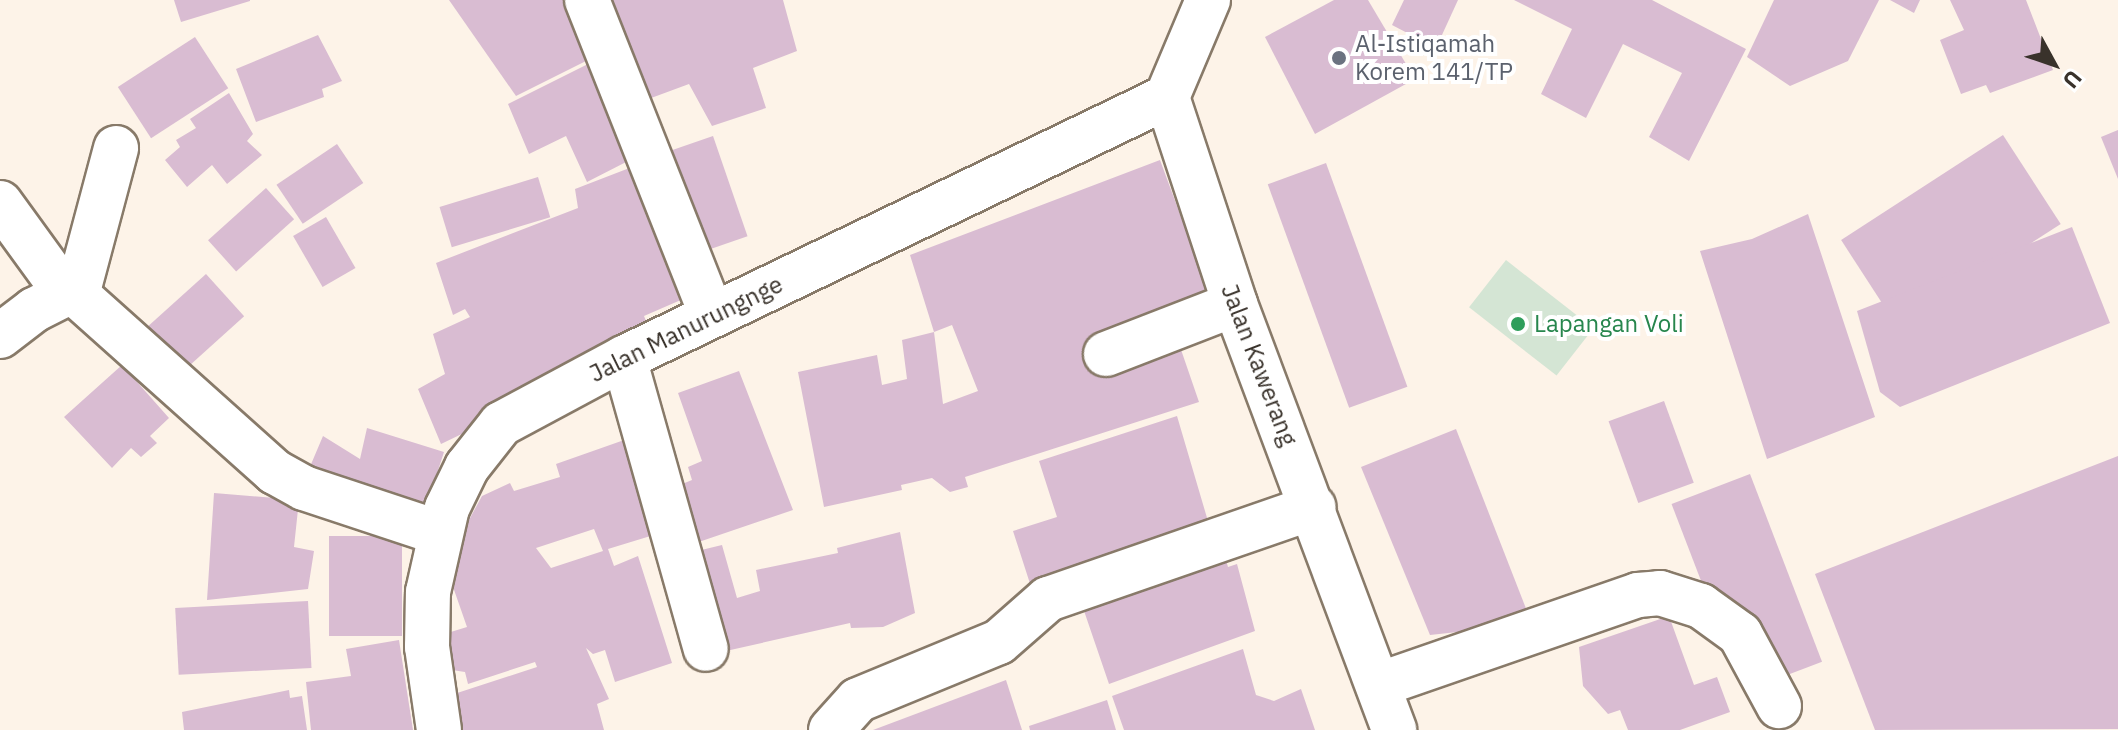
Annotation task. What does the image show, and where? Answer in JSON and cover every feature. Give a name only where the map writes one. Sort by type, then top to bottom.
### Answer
[{"type":"street","points":[[587,0],[712,315]]},
{"type":"street","points":[[1167,97],[1208,0]]},
{"type":"street","name":"Jalan Manurungnge","points":[[439,730],[427,647],[428,592],[440,533],[467,467],[501,424],[624,358],[1167,97]]},
{"type":"street","name":"Jalan Kawerang","points":[[1167,97],[1235,304],[1394,730]]},
{"type":"street","points":[[0,336],[71,294],[116,148]]},
{"type":"street","points":[[0,203],[71,294],[275,472],[304,488],[440,533]]},
{"type":"street","points":[[1106,354],[1235,304]]},
{"type":"street","points":[[624,358],[706,649]]},
{"type":"street","points":[[831,730],[858,700],[999,642],[1048,599],[1313,507]]},
{"type":"street","points":[[1378,685],[1638,595],[1660,593],[1701,606],[1740,634],[1779,706]]},
{"type":"green space","points":[[1506,260],[1593,328],[1557,376],[1469,307]]},
{"type":"building","points":[[174,0],[250,0],[250,1],[181,22]]},
{"type":"building","points":[[449,0],[567,0],[590,59],[516,96]]},
{"type":"building","points":[[571,0],[783,0],[797,51],[753,68],[766,108],[712,126],[689,84],[616,111]]},
{"type":"building","name":"Al-Istiqamah Korem 141/TP","points":[[1334,0],[1368,0],[1415,79],[1315,134],[1265,37]]},
{"type":"building","points":[[1404,0],[1458,0],[1436,48],[1392,25]]},
{"type":"building","points":[[1514,0],[1652,0],[1746,49],[1689,161],[1649,137],[1682,73],[1623,44],[1586,118],[1541,94],[1572,29]]},
{"type":"building","points":[[1774,0],[1879,0],[1848,61],[1790,86],[1747,57]]},
{"type":"building","points":[[1890,0],[1920,0],[1914,13]]},
{"type":"building","points":[[1950,0],[2026,0],[2053,70],[1990,93],[1986,85],[1961,94],[1940,40],[1964,30]]},
{"type":"building","points":[[318,35],[342,81],[322,89],[324,97],[256,122],[236,69]]},
{"type":"building","points":[[195,37],[228,88],[151,138],[118,87]]},
{"type":"building","points":[[588,64],[632,159],[587,182],[566,136],[529,154],[508,104]]},
{"type":"building","points":[[229,93],[253,134],[247,141],[262,155],[227,184],[212,165],[187,187],[165,160],[180,147],[176,140],[196,128],[190,119]]},
{"type":"building","points":[[2118,130],[2118,179],[2101,137]]},
{"type":"building","points":[[2003,135],[2061,224],[1899,329],[1841,240]]},
{"type":"building","points":[[713,136],[748,236],[698,253],[664,153]]},
{"type":"building","points":[[337,144],[363,183],[303,224],[276,185]]},
{"type":"building","points":[[1160,160],[1214,306],[1177,338],[1199,402],[965,477],[968,487],[950,492],[932,478],[901,485],[902,490],[824,507],[798,372],[877,355],[882,385],[907,379],[902,340],[934,332],[910,255]],"holes":[[[952,325],[978,391],[943,404],[934,332]]]},
{"type":"building","points":[[1326,163],[1407,387],[1349,408],[1268,184]]},
{"type":"building","points":[[632,167],[690,296],[644,316],[654,341],[441,444],[418,389],[445,374],[433,334],[470,317],[465,309],[453,315],[436,263],[578,208],[575,189]]},
{"type":"building","points":[[538,177],[550,217],[452,247],[440,207]]},
{"type":"building","points":[[266,188],[294,219],[236,271],[208,240]]},
{"type":"building","points":[[1808,214],[1875,417],[1767,459],[1700,251],[1752,239]]},
{"type":"building","points":[[326,217],[356,268],[323,287],[293,236]]},
{"type":"building","points":[[2072,227],[2110,323],[1900,407],[1880,392],[1857,311]]},
{"type":"building","points":[[206,274],[244,316],[170,383],[132,341]]},
{"type":"building","points":[[122,365],[169,418],[150,436],[157,443],[141,457],[131,448],[112,468],[64,417]]},
{"type":"building","points":[[739,371],[793,510],[687,546],[670,489],[692,480],[688,467],[702,461],[678,393]]},
{"type":"building","points":[[1664,401],[1694,483],[1638,503],[1609,421]]},
{"type":"building","points":[[1177,416],[1210,528],[1034,596],[1013,531],[1057,517],[1039,461]]},
{"type":"building","points":[[367,428],[444,452],[425,510],[309,469],[323,436],[360,459]]},
{"type":"building","points":[[1456,429],[1527,611],[1485,629],[1430,635],[1361,467]]},
{"type":"building","points":[[627,439],[657,534],[608,549],[614,566],[638,556],[672,663],[615,682],[605,650],[593,654],[586,648],[609,699],[597,704],[604,730],[462,730],[451,695],[537,667],[535,662],[468,684],[465,672],[452,670],[441,635],[467,627],[445,564],[482,496],[510,483],[514,491],[560,477],[556,464]],"holes":[[[594,529],[603,551],[551,568],[536,548]]]},
{"type":"building","points":[[2118,456],[2118,729],[1875,730],[1815,574]]},
{"type":"building","points":[[1750,474],[1822,662],[1744,692],[1672,504]]},
{"type":"building","points":[[214,493],[299,500],[294,547],[314,551],[308,589],[207,600]]},
{"type":"building","points":[[900,532],[915,613],[883,627],[851,628],[850,623],[717,653],[689,553],[722,545],[737,598],[760,591],[756,570],[838,553],[837,548]]},
{"type":"building","points":[[329,536],[402,536],[402,636],[329,636]]},
{"type":"building","points":[[1222,546],[1228,567],[1237,564],[1255,631],[1109,684],[1082,605]]},
{"type":"building","points":[[308,601],[312,668],[179,675],[175,608]]},
{"type":"building","points":[[1669,616],[1694,685],[1717,677],[1730,712],[1680,730],[1628,730],[1620,710],[1608,714],[1583,686],[1579,647]]},
{"type":"building","points":[[399,640],[413,730],[311,730],[306,682],[351,676],[346,649]]},
{"type":"building","points":[[1243,649],[1256,695],[1274,701],[1301,689],[1315,730],[1124,730],[1112,696]]},
{"type":"building","points":[[1006,680],[1022,730],[873,730]]},
{"type":"building","points":[[289,690],[290,698],[302,696],[307,730],[184,730],[182,712]]},
{"type":"building","points":[[1107,700],[1116,730],[1030,730],[1029,726]]},
{"type":"place","name":"Al-Istiqamah Korem 141/TP","points":[[1339,58]]},
{"type":"place","name":"Lapangan Voli","points":[[1518,324]]}]
